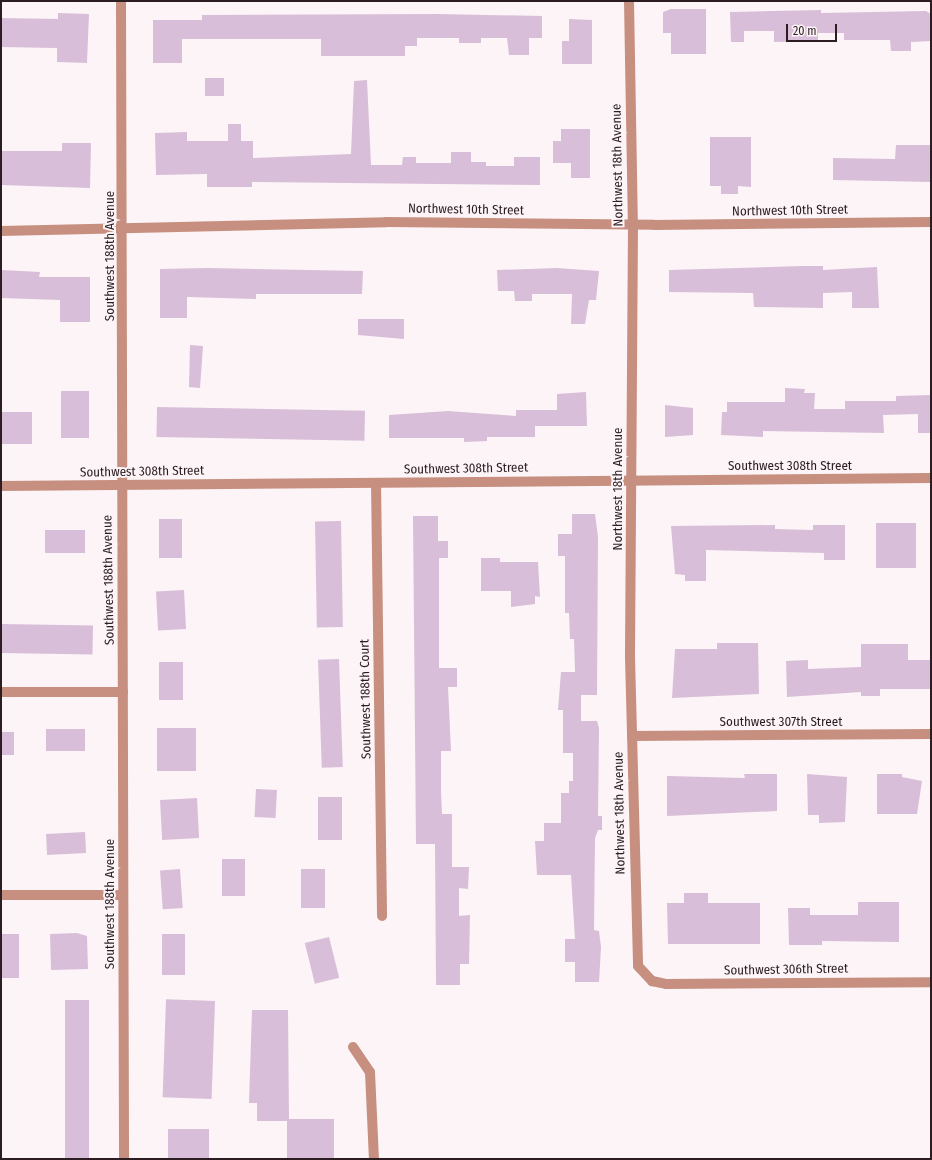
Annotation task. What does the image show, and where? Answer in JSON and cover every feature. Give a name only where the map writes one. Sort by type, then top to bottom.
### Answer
[{"type":"street","name":"Southwest 188th Avenue","points":[[121,1],[124,229],[122,485],[124,692],[124,1159]]},
{"type":"street","name":"Northwest 18th Avenue","points":[[629,1],[633,225],[632,736],[636,955],[643,975]]},
{"type":"street","name":"Northwest 10th Street","points":[[1,231],[386,222],[633,225],[931,222]]},
{"type":"street","name":"Southwest 308th Street","points":[[1,486],[931,478]]},
{"type":"street","name":"Southwest 188th Court","points":[[376,483],[382,916]]},
{"type":"street","points":[[1,692],[124,692]]},
{"type":"street","name":"Southwest 307th Street","points":[[632,736],[931,734]]},
{"type":"street","points":[[1,895],[123,895]]},
{"type":"street","name":"Southwest 306th Street","points":[[643,975],[666,984],[931,982]]},
{"type":"street","points":[[353,1047],[370,1072],[374,1159]]},
{"type":"building","points":[[671,9],[706,9],[706,54],[671,54],[671,33],[663,33],[663,12]]},
{"type":"building","points":[[821,10],[821,13],[926,11],[931,14],[931,41],[911,42],[911,51],[891,51],[890,40],[844,40],[844,33],[818,33],[818,41],[774,42],[774,31],[744,31],[744,42],[731,42],[730,12]]},
{"type":"building","points":[[58,13],[89,14],[87,63],[57,62],[57,48],[1,47],[1,18],[58,19]]},
{"type":"building","points":[[438,14],[542,16],[542,38],[529,38],[529,55],[509,55],[507,38],[481,38],[481,43],[459,43],[459,38],[417,38],[417,46],[405,46],[405,56],[321,56],[321,39],[182,39],[182,63],[153,63],[153,20],[202,20],[202,15]]},
{"type":"building","points":[[569,19],[592,20],[592,64],[562,64],[562,41],[569,41]]},
{"type":"building","points":[[205,78],[224,78],[224,96],[205,96]]},
{"type":"building","points":[[367,80],[371,165],[402,165],[403,157],[416,157],[416,163],[451,163],[451,152],[471,152],[471,162],[486,162],[486,166],[514,166],[514,157],[540,157],[540,185],[252,182],[252,187],[207,187],[207,174],[156,175],[155,133],[187,132],[187,141],[228,141],[228,124],[241,124],[241,141],[253,141],[253,158],[351,154],[354,81]]},
{"type":"building","points":[[561,129],[590,129],[590,178],[571,178],[571,163],[553,163],[553,141],[561,141]]},
{"type":"building","points":[[710,137],[751,137],[751,187],[738,186],[738,194],[721,194],[721,186],[710,186]]},
{"type":"building","points":[[62,143],[91,143],[90,188],[1,185],[1,151],[62,151]]},
{"type":"building","points":[[896,145],[931,145],[931,182],[833,180],[833,158],[895,159]]},
{"type":"building","points":[[823,266],[823,270],[877,267],[879,308],[852,308],[852,292],[823,293],[823,308],[754,307],[753,293],[669,292],[669,270]]},
{"type":"building","points":[[208,268],[363,271],[362,294],[256,294],[256,299],[187,297],[187,318],[160,318],[160,269]]},
{"type":"building","points":[[557,268],[599,271],[596,300],[589,300],[585,324],[571,324],[572,294],[532,294],[532,301],[515,301],[514,291],[498,291],[497,270]]},
{"type":"building","points":[[1,270],[40,272],[39,277],[90,277],[90,322],[60,322],[60,300],[1,298]]},
{"type":"building","points":[[358,319],[404,319],[404,339],[358,335]]},
{"type":"building","points":[[190,345],[203,346],[200,388],[189,387]]},
{"type":"building","points":[[785,388],[805,389],[804,393],[815,393],[814,409],[845,409],[845,401],[896,401],[896,396],[931,395],[931,433],[918,433],[918,414],[883,415],[884,433],[763,431],[763,437],[721,435],[722,412],[727,412],[727,402],[785,402]]},
{"type":"building","points":[[61,391],[89,391],[89,438],[61,438]]},
{"type":"building","points":[[586,392],[587,426],[535,426],[535,437],[487,437],[487,441],[464,442],[464,438],[389,438],[389,415],[448,411],[516,416],[516,410],[557,410],[557,394]]},
{"type":"building","points":[[665,405],[693,408],[693,435],[665,437]]},
{"type":"building","points":[[157,407],[365,411],[364,441],[156,437]]},
{"type":"building","points":[[1,412],[32,412],[32,444],[1,444]]},
{"type":"building","points":[[572,514],[595,514],[598,537],[597,695],[581,695],[581,721],[597,721],[599,728],[598,816],[602,816],[602,830],[598,830],[595,838],[594,930],[599,931],[601,947],[599,982],[575,982],[575,962],[565,962],[565,939],[575,939],[571,875],[537,875],[535,841],[544,841],[544,823],[561,823],[561,793],[569,793],[569,781],[573,781],[573,753],[563,753],[563,710],[558,710],[561,672],[575,672],[574,639],[570,639],[569,613],[565,613],[565,556],[558,556],[558,534],[572,534]]},
{"type":"building","points":[[413,516],[438,516],[438,541],[448,541],[448,558],[439,558],[439,668],[457,668],[457,687],[448,687],[451,751],[441,751],[441,791],[442,814],[452,814],[452,867],[469,867],[468,889],[459,888],[459,916],[470,915],[469,964],[460,964],[460,985],[436,985],[435,844],[416,844]]},
{"type":"building","points":[[159,519],[182,519],[182,558],[159,558]]},
{"type":"building","points":[[315,521],[341,521],[343,627],[317,627]]},
{"type":"building","points":[[876,523],[916,523],[916,568],[876,568]]},
{"type":"building","points":[[775,525],[775,529],[813,530],[813,525],[845,525],[845,560],[824,560],[824,553],[706,550],[706,581],[685,581],[685,575],[675,574],[671,526]]},
{"type":"building","points":[[45,530],[85,530],[85,553],[45,553]]},
{"type":"building","points":[[481,558],[500,558],[500,562],[538,562],[540,597],[535,596],[535,604],[511,607],[511,591],[481,591]]},
{"type":"building","points":[[184,590],[186,629],[158,630],[156,591]]},
{"type":"building","points":[[1,624],[93,626],[92,655],[1,653]]},
{"type":"building","points":[[717,643],[758,643],[759,694],[672,698],[675,649],[717,649]]},
{"type":"building","points":[[861,644],[908,644],[908,660],[931,660],[931,689],[880,689],[880,696],[861,696],[861,692],[787,697],[786,661],[808,660],[808,669],[861,667]]},
{"type":"building","points":[[339,659],[343,767],[322,768],[318,660]]},
{"type":"building","points":[[159,662],[183,662],[183,700],[159,700]]},
{"type":"building","points":[[157,728],[196,728],[196,771],[157,771]]},
{"type":"building","points":[[46,729],[85,729],[85,751],[46,751]]},
{"type":"building","points":[[1,732],[14,732],[14,755],[1,755]]},
{"type":"building","points":[[744,774],[777,774],[777,811],[667,816],[667,776],[745,778]]},
{"type":"building","points":[[807,774],[847,777],[845,822],[819,823],[819,815],[808,815]]},
{"type":"building","points":[[877,774],[902,774],[902,777],[922,781],[917,814],[877,814]]},
{"type":"building","points":[[256,789],[277,790],[276,818],[255,817]]},
{"type":"building","points":[[318,797],[342,797],[342,840],[318,840]]},
{"type":"building","points":[[197,798],[199,838],[162,840],[160,800]]},
{"type":"building","points":[[85,832],[86,853],[47,855],[46,834]]},
{"type":"building","points":[[222,859],[245,859],[245,896],[222,896]]},
{"type":"building","points":[[180,869],[183,908],[163,909],[160,870]]},
{"type":"building","points":[[301,869],[325,869],[325,908],[301,908]]},
{"type":"building","points":[[684,893],[708,893],[708,903],[760,903],[760,944],[668,944],[667,903],[684,903]]},
{"type":"building","points":[[858,902],[899,902],[899,942],[822,941],[822,945],[789,945],[788,908],[810,908],[810,915],[858,915]]},
{"type":"building","points":[[77,933],[87,936],[88,969],[51,970],[50,934]]},
{"type":"building","points":[[1,934],[19,934],[19,978],[1,978]]},
{"type":"building","points":[[162,934],[185,934],[185,975],[162,975]]},
{"type":"building","points":[[329,937],[339,978],[315,984],[305,943]]},
{"type":"building","points":[[166,999],[215,1001],[212,1099],[163,1097]]},
{"type":"building","points":[[65,1000],[89,1000],[89,1159],[65,1159]]},
{"type":"building","points":[[252,1010],[288,1010],[289,1119],[334,1119],[334,1159],[287,1159],[287,1121],[257,1121],[257,1103],[249,1103]]},
{"type":"building","points":[[168,1129],[209,1129],[209,1159],[168,1159]]}]
